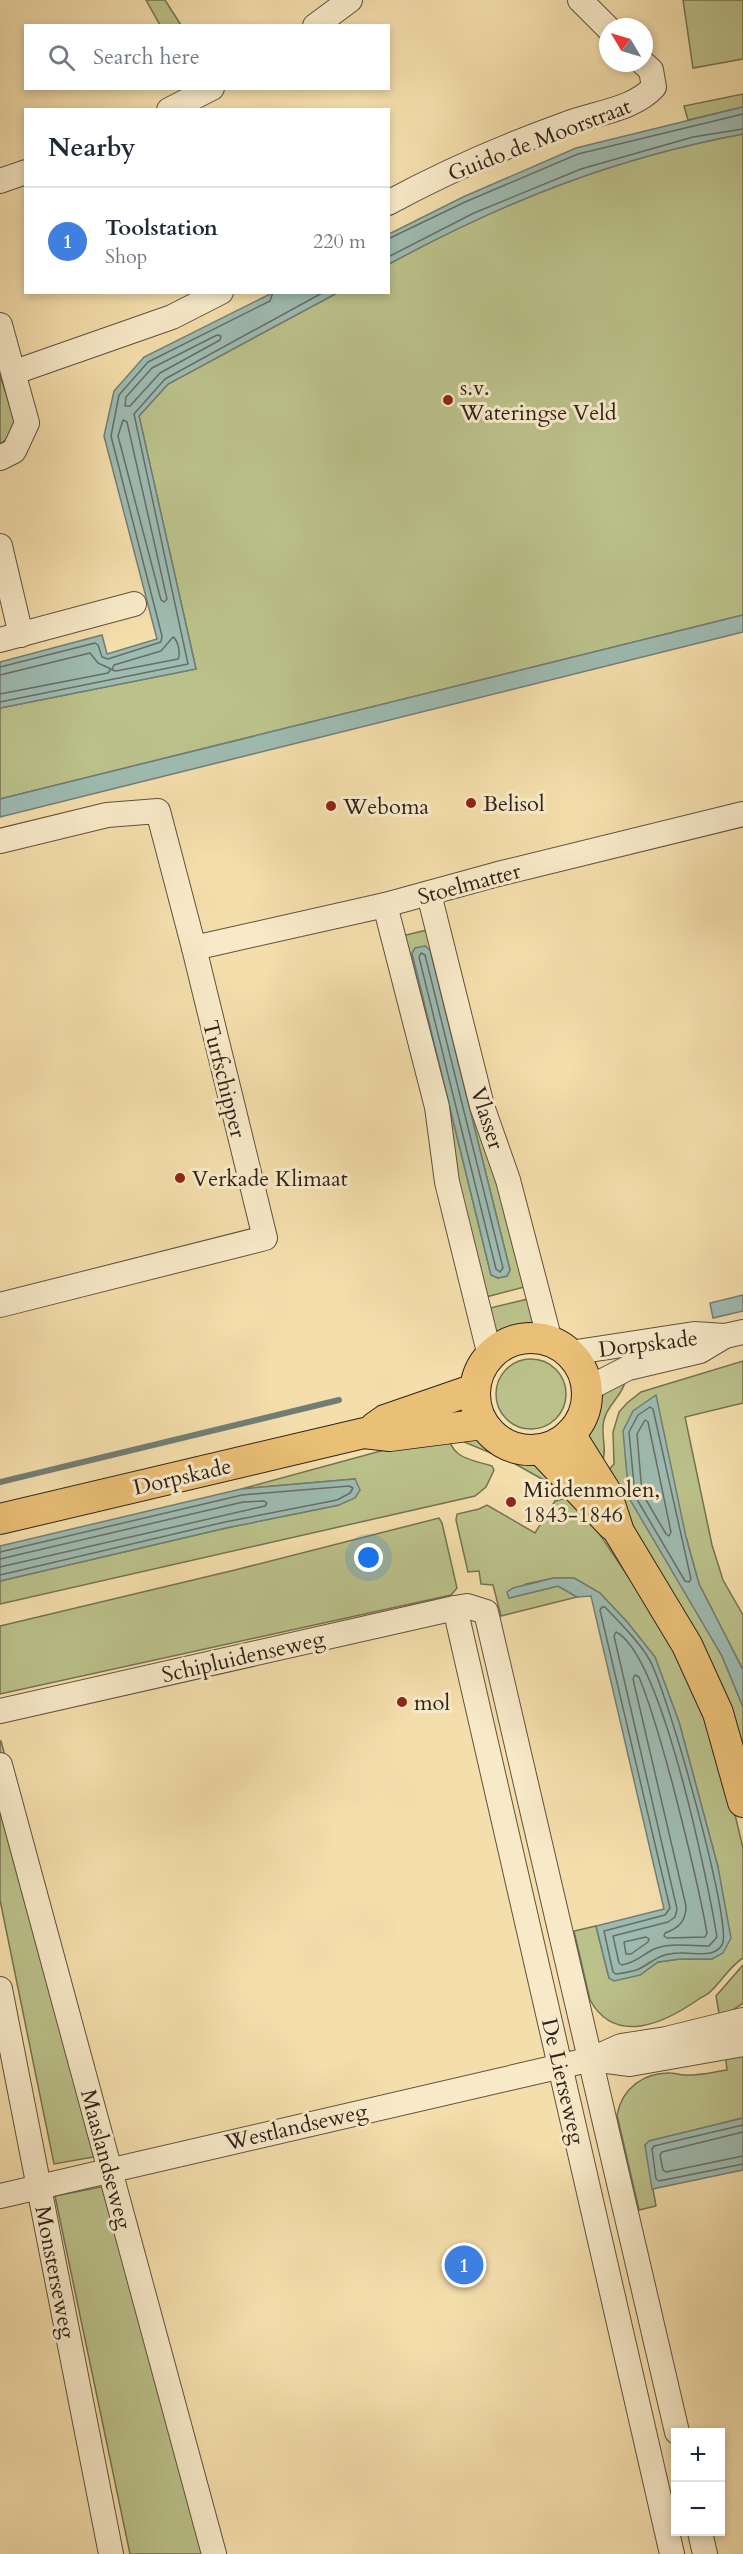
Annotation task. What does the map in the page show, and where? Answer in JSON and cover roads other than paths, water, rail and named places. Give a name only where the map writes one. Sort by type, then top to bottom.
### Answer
[{"type":"main road","points":[[528,1338],[560,1347],[584,1376],[587,1389],[586,1405],[581,1420],[572,1433],[557,1444],[541,1450],[528,1450],[508,1445],[492,1434],[483,1424],[478,1413],[475,1389],[480,1371],[490,1356],[508,1343],[528,1338]]},
{"type":"main road","name":"Dorpskade","points":[[0,1519],[364,1433],[385,1420],[475,1389]]},
{"type":"main road","name":"Dorpskade","points":[[364,1433],[390,1436],[483,1424]]},
{"type":"main road","points":[[572,1433],[576,1444],[606,1492],[619,1532]]},
{"type":"main road","points":[[541,1450],[619,1532],[687,1646],[718,1713],[743,1802]]},
{"type":"street","points":[[318,24],[350,0]]},
{"type":"street","points":[[580,0],[599,19]]},
{"type":"street","name":"Guido de Moorstraat","points":[[390,202],[476,159],[566,123],[643,99],[654,87],[651,72]]},
{"type":"street","points":[[174,108],[208,90]]},
{"type":"street","points":[[0,181],[24,173]]},
{"type":"street","points":[[15,372],[172,317],[217,294]]},
{"type":"street","points":[[0,326],[15,372],[27,423],[14,451],[0,459]]},
{"type":"street","points":[[0,546],[10,638],[134,604]]},
{"type":"street","name":"Turfschipper","points":[[0,841],[107,815],[158,811],[194,948],[264,1238],[0,1305]]},
{"type":"street","name":"Stoelmatter","points":[[194,948],[385,905],[498,874],[743,814]]},
{"type":"street","name":"Vlasser","points":[[429,894],[482,1106],[508,1180],[560,1347]]},
{"type":"street","name":"Vlasser","points":[[385,905],[437,1107],[447,1182],[490,1356]]},
{"type":"street","name":"Dorpskade","points":[[560,1347],[694,1334],[734,1334]]},
{"type":"street","name":"Dorpskade","points":[[587,1389],[628,1368],[700,1352],[734,1334]]},
{"type":"street","name":"Schipluidenseweg","points":[[0,1711],[455,1608],[467,1606],[486,1612]]},
{"type":"street","name":"De Lierseweg","points":[[455,1608],[672,2554]]},
{"type":"street","name":"De Lierseweg","points":[[486,1612],[592,2059],[676,2428]]},
{"type":"street","name":"Maaslandseweg","points":[[0,1765],[214,2554]]},
{"type":"street","name":"Monsterseweg","points":[[0,1989],[111,2554]]},
{"type":"street","name":"Westlandseweg","points":[[0,2196],[592,2059],[621,2046],[666,2039],[743,2020]]},
{"type":"street","name":"Westlandseweg","points":[[592,2059],[630,2064],[743,2044]]},
{"type":"street","points":[[701,2536],[705,2554]]},
{"type":"water","points":[[743,107],[743,134],[649,156],[560,185],[474,221],[390,263],[390,234],[463,197],[576,148]]},
{"type":"water","points":[[270,294],[335,294],[168,384],[139,416],[196,669],[0,708],[0,662],[102,635],[107,654],[157,639],[104,436],[114,391],[144,357]]},
{"type":"water","points":[[743,615],[743,632],[0,817],[0,799]]},
{"type":"water","points":[[425,946],[430,950],[510,1270],[507,1276],[498,1278],[491,1275],[412,953],[415,948]]},
{"type":"water","points":[[743,1295],[743,1311],[713,1318],[710,1303]]},
{"type":"water","points":[[656,1395],[686,1537],[699,1584],[743,1670],[743,1707],[722,1656],[629,1498],[623,1431],[633,1411]]},
{"type":"water","points":[[355,1479],[360,1490],[355,1498],[339,1505],[226,1528],[0,1581],[0,1546],[241,1489]]},
{"type":"water","points":[[554,1578],[574,1578],[600,1593],[655,1657],[679,1722],[718,1867],[731,1938],[723,1953],[712,1959],[658,1962],[640,1975],[614,1981],[609,1978],[596,1926],[664,1909],[591,1596],[577,1597],[558,1586],[509,1598],[507,1592],[513,1588]]},
{"type":"water","points":[[743,2118],[743,2170],[652,2189],[645,2145],[649,2141]]},
{"type":"waterway","points":[[0,1482],[339,1400]]},
{"type":"place","name":"s.v. Wateringse Veld","points":[[448,400]]},
{"type":"place","name":"Belisol","points":[[471,803]]},
{"type":"place","name":"Weboma","points":[[331,806]]},
{"type":"place","name":"Verkade Klimaat","points":[[180,1178]]},
{"type":"place","name":"Middenmolen, 1843-1846","points":[[511,1502]]},
{"type":"place","name":"mol","points":[[402,1702]]},
{"type":"place","name":"Toolstation","points":[[464,2265]]}]
